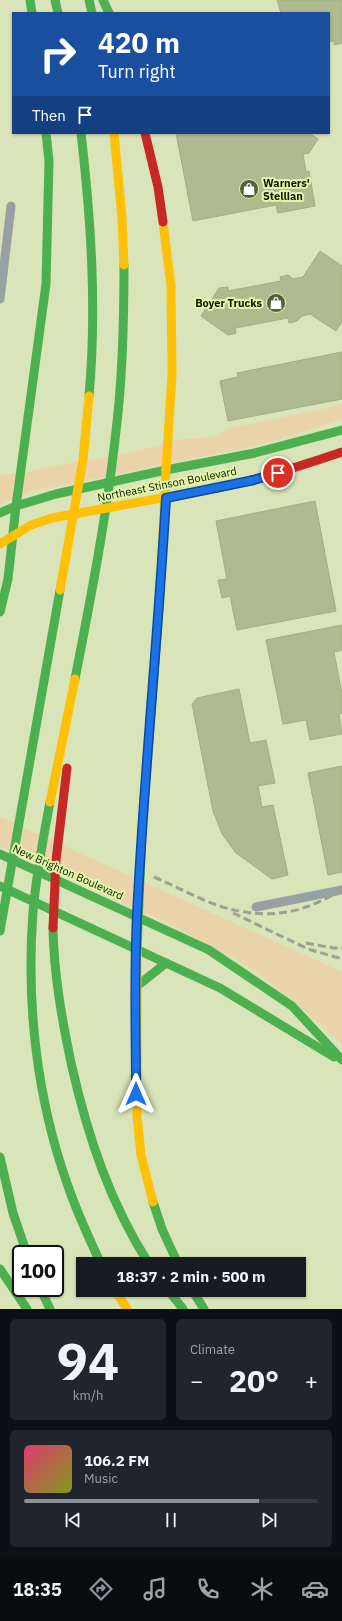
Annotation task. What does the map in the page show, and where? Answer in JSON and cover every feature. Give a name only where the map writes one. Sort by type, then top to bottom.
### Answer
[{"type":"main road","points":[[30,0],[32,12]]},
{"type":"main road","points":[[55,0],[58,12]]},
{"type":"main road","points":[[89,0],[92,12]]},
{"type":"main road","points":[[103,0],[109,12]]},
{"type":"main road","points":[[0,608],[8,579],[12,536],[46,284],[49,161],[46,134]]},
{"type":"main road","points":[[0,931],[83,460],[92,362],[93,318],[87,186],[81,134]]},
{"type":"main road","points":[[97,1257],[79,1217],[50,1128],[36,1056],[31,991],[32,932],[38,873],[101,534],[120,400],[124,313],[123,239],[119,176],[114,134]]},
{"type":"main road","points":[[145,134],[158,187],[171,286],[172,375],[166,470],[166,498],[137,916],[137,1109],[139,1140],[144,1171],[158,1220],[175,1257]]},
{"type":"main road","name":"Northeast Stinson Boulevard","points":[[0,513],[16,506],[56,494],[166,470],[255,453],[342,430]]},
{"type":"main road","name":"Northeast Stinson Boulevard","points":[[0,544],[31,525],[52,518],[166,498],[254,480],[290,470],[342,452]]},
{"type":"main road","points":[[84,628],[55,870],[53,917],[55,977],[59,1004],[86,1125],[103,1174],[134,1239],[145,1257]]},
{"type":"main road","name":"New Brighton Boulevard","points":[[0,854],[209,950],[292,1006],[342,1061]]},
{"type":"main road","name":"New Brighton Boulevard","points":[[0,886],[220,988],[342,1061]]},
{"type":"main road","points":[[136,987],[166,963]]},
{"type":"main road","points":[[0,1157],[13,1214],[24,1245]]},
{"type":"main road","points":[[0,1269],[28,1309]]},
{"type":"main road","points":[[44,1297],[50,1309]]},
{"type":"main road","points":[[119,1297],[127,1309]]},
{"type":"main road","points":[[174,1297],[183,1309]]},
{"type":"main road","points":[[196,1297],[204,1309]]},
{"type":"street","points":[[0,299],[10,206]]},
{"type":"street","points":[[256,907],[342,890]]},
{"type":"shaded area","points":[[342,405],[342,419],[288,437],[249,447],[29,492],[0,505],[0,475],[28,472],[48,467],[136,452],[177,440],[213,437],[230,428]]},
{"type":"shaded area","points":[[0,817],[342,972],[342,1044],[294,1001],[248,966],[162,920],[125,905],[0,846]]},
{"type":"building","points":[[277,0],[342,0],[342,43],[334,45],[334,41],[330,42],[330,12],[281,12]]},
{"type":"building","name":"Warners' Stellian","points":[[176,134],[310,134],[318,139],[309,153],[303,154],[306,172],[309,171],[315,206],[278,213],[276,205],[193,221]]},
{"type":"building","name":"Boyer Trucks","points":[[320,251],[342,266],[342,322],[336,331],[310,314],[302,316],[297,321],[289,323],[288,318],[235,328],[236,333],[228,335],[201,316],[219,288],[228,287],[228,291],[281,281],[280,277],[288,275],[293,279],[303,277]]},
{"type":"building","points":[[342,352],[342,399],[228,421],[220,381],[238,377],[237,373]]},
{"type":"building","points":[[315,501],[336,611],[237,630],[230,596],[222,598],[218,580],[227,579],[216,521]]},
{"type":"building","points":[[342,625],[342,650],[334,652],[342,694],[342,713],[339,714],[342,734],[310,740],[306,720],[283,724],[266,640]]},
{"type":"building","points":[[239,689],[250,743],[266,740],[275,783],[258,786],[262,807],[273,805],[288,875],[272,879],[236,853],[222,834],[213,811],[192,704],[197,698]]},
{"type":"building","points":[[342,766],[342,872],[328,875],[308,773]]},
{"type":"railway","points":[[154,877],[216,905],[241,912],[267,914],[293,911],[342,891]]},
{"type":"railway","points":[[233,913],[308,949],[342,958]]},
{"type":"railway","points":[[306,943],[333,948],[342,948]]},
{"type":"traffic: fast","points":[[30,0],[32,12]]},
{"type":"traffic: fast","points":[[55,0],[58,12]]},
{"type":"traffic: fast","points":[[89,0],[92,12]]},
{"type":"traffic: fast","points":[[103,0],[109,12]]},
{"type":"traffic: fast","points":[[16,506],[46,284],[49,161],[46,134]]},
{"type":"traffic: fast","points":[[81,134],[88,199],[93,297],[93,330],[89,396]]},
{"type":"traffic: fast","points":[[75,679],[93,586],[116,431],[123,348],[124,265]]},
{"type":"traffic: fast","points":[[0,513],[16,506],[56,494],[166,470],[255,453],[342,430]]},
{"type":"traffic: fast","points":[[0,612],[8,579],[16,506]]},
{"type":"traffic: fast","points":[[0,931],[60,590]]},
{"type":"traffic: fast","points":[[137,950],[142,830],[160,597]]},
{"type":"traffic: fast","points":[[50,802],[34,898],[31,947],[31,982],[36,1051],[41,1086],[57,1153],[75,1206],[98,1257]]},
{"type":"traffic: fast","points":[[0,854],[209,950],[292,1006],[342,1060]]},
{"type":"traffic: fast","points":[[0,886],[220,988],[334,1057]]},
{"type":"traffic: fast","points":[[53,928],[55,963],[62,1015],[72,1067],[85,1119],[112,1193],[135,1241],[145,1257]]},
{"type":"traffic: fast","points":[[136,987],[166,963]]},
{"type":"traffic: fast","points":[[0,1157],[13,1213],[24,1245]]},
{"type":"traffic: fast","points":[[153,1202],[162,1229],[175,1257]]},
{"type":"traffic: fast","points":[[0,1269],[27,1309]]},
{"type":"traffic: fast","points":[[44,1297],[50,1309]]},
{"type":"traffic: fast","points":[[174,1297],[183,1309]]},
{"type":"traffic: fast","points":[[196,1297],[204,1309]]},
{"type":"traffic: slow","points":[[114,134],[122,218],[124,265]]},
{"type":"traffic: slow","points":[[163,222],[171,286],[172,375],[166,470]]},
{"type":"traffic: slow","points":[[60,590],[83,460],[89,396]]},
{"type":"traffic: slow","points":[[160,597],[166,470]]},
{"type":"traffic: slow","points":[[0,544],[31,525],[52,518],[217,488]]},
{"type":"traffic: slow","points":[[50,802],[75,679]]},
{"type":"traffic: slow","points":[[137,950],[137,1116],[141,1155],[153,1202]]},
{"type":"traffic: slow","points":[[119,1297],[127,1309]]},
{"type":"traffic: jam","points":[[145,134],[158,187],[163,222]]},
{"type":"traffic: jam","points":[[217,488],[249,481],[342,452]]},
{"type":"traffic: jam","points":[[53,928],[56,860],[67,768]]},
{"type":"place","name":"Warners' Stellian","points":[[249,189]]},
{"type":"place","name":"Boyer Trucks","points":[[276,303]]},
{"type":"route","points":[[136,1094],[137,916],[166,498],[254,480],[278,473]]}]
